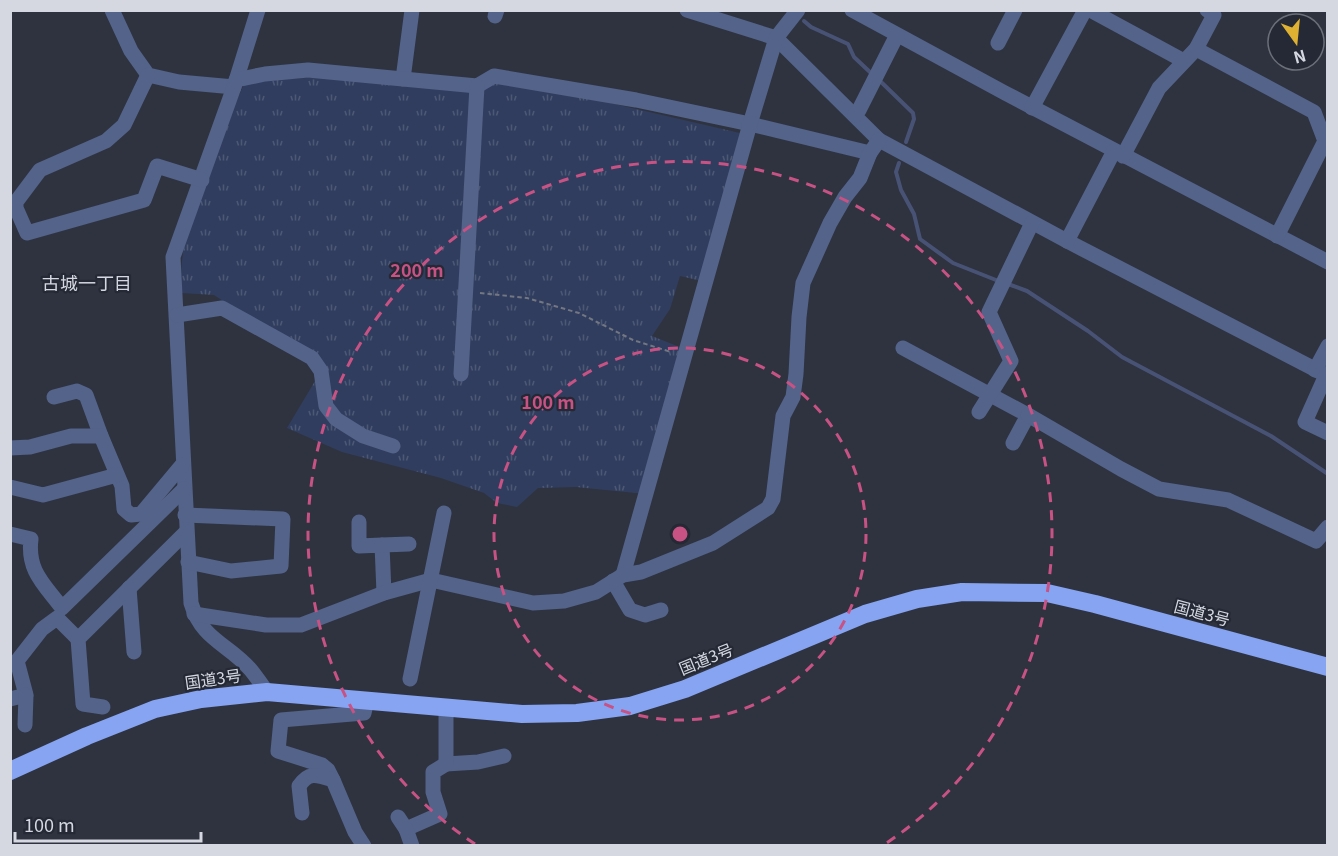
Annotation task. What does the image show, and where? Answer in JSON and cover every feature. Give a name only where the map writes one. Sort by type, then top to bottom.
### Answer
[{"type":"highway","name":"国道3号","points":[[10,771],[87,736],[155,709],[201,699],[267,692],[522,714],[577,713],[630,706],[685,689],[866,614],[917,599],[962,592],[1047,593],[1328,667]]},
{"type":"highway","name":"国道3号","points":[[10,760],[87,736]]},
{"type":"street","points":[[112,10],[130,51],[148,75],[179,82],[235,83],[265,74],[308,70],[477,86],[494,76],[636,100],[870,153]]},
{"type":"street","points":[[258,10],[235,83],[173,257],[190,603],[203,631],[249,668],[267,692]]},
{"type":"street","points":[[403,79],[412,10]]},
{"type":"street","points":[[687,10],[776,38],[879,140],[1032,223],[1323,374]]},
{"type":"street","points":[[661,610],[645,615],[630,610],[618,578],[685,356],[776,38],[798,10]]},
{"type":"street","points":[[852,10],[1032,108],[1328,262]]},
{"type":"street","points":[[998,43],[1015,10]]},
{"type":"street","points":[[1032,108],[1085,10]]},
{"type":"street","points":[[1090,10],[1184,61]]},
{"type":"street","points":[[1067,241],[1159,88],[1196,48],[1212,12]]},
{"type":"street","points":[[855,115],[897,35]]},
{"type":"street","points":[[1196,48],[1314,112],[1326,140],[1277,236]]},
{"type":"street","points":[[148,75],[124,125],[106,141],[40,170],[16,202],[16,208],[27,233],[144,200],[157,166],[201,180]]},
{"type":"street","points":[[461,374],[477,86]]},
{"type":"street","points":[[194,614],[266,626],[301,625],[384,593],[431,580],[533,603],[564,601],[596,592],[618,578],[641,572],[713,543],[768,508],[773,500],[783,416],[793,397],[803,283],[819,244],[845,197],[860,178],[870,153],[879,140]]},
{"type":"street","points":[[979,412],[1011,361],[989,312],[1032,223]]},
{"type":"street","points":[[177,315],[222,308],[312,358],[321,371],[326,406],[336,418],[363,436],[393,446]]},
{"type":"street","points":[[1328,346],[1323,374],[1305,422],[1328,434]]},
{"type":"street","points":[[903,348],[1159,489],[1228,500],[1316,541],[1328,526]]},
{"type":"street","points":[[54,397],[77,391],[86,395],[122,486],[124,509],[131,515],[141,514],[182,465]]},
{"type":"street","points":[[1013,443],[1028,415]]},
{"type":"street","points":[[10,448],[30,447],[71,436],[101,436]]},
{"type":"street","points":[[10,487],[43,495],[117,475]]},
{"type":"street","points":[[25,725],[26,694],[17,661],[42,630],[184,489]]},
{"type":"street","points":[[410,679],[444,513]]},
{"type":"street","points":[[185,515],[283,519],[281,566],[231,571],[188,562]]},
{"type":"street","points":[[359,522],[359,546],[410,544]]},
{"type":"street","points":[[78,639],[186,532]]},
{"type":"street","points":[[10,534],[31,539],[29,555],[34,571],[59,613],[78,639],[83,704],[104,707]]},
{"type":"street","points":[[382,545],[384,593]]},
{"type":"street","points":[[129,588],[134,652]]},
{"type":"street","points":[[10,699],[26,694]]},
{"type":"street","points":[[364,846],[355,832],[328,770],[322,765],[278,751],[281,720],[364,713],[367,700]]},
{"type":"street","points":[[446,707],[446,764]]},
{"type":"street","points":[[412,846],[402,823],[440,814],[433,792],[433,772],[446,764],[478,762],[504,756]]},
{"type":"street","points":[[302,813],[299,786],[305,778],[316,775],[333,780]]},
{"type":"path","points":[[466,291],[527,298],[579,313],[633,340],[685,356]]},
{"type":"green space","points":[[494,76],[744,134],[706,282],[680,276],[670,309],[652,336],[682,348],[646,494],[576,487],[538,488],[517,507],[497,503],[484,493],[441,478],[342,452],[287,428],[321,371],[312,358],[214,295],[182,293],[185,240],[191,213],[200,186],[244,84],[302,78],[331,78],[477,86]]},
{"type":"waterway","points":[[804,21],[811,27],[848,44],[854,57],[872,74]]},
{"type":"waterway","points":[[878,79],[913,113],[914,119],[906,142]]},
{"type":"waterway","points":[[899,163],[896,172],[901,190],[914,214],[920,239],[953,263],[1001,282]]},
{"type":"waterway","points":[[1008,284],[1027,291],[1088,331],[1122,357],[1271,436],[1328,474]]},
{"type":"district","name":"古城一丁目","points":[[87,284]]}]
